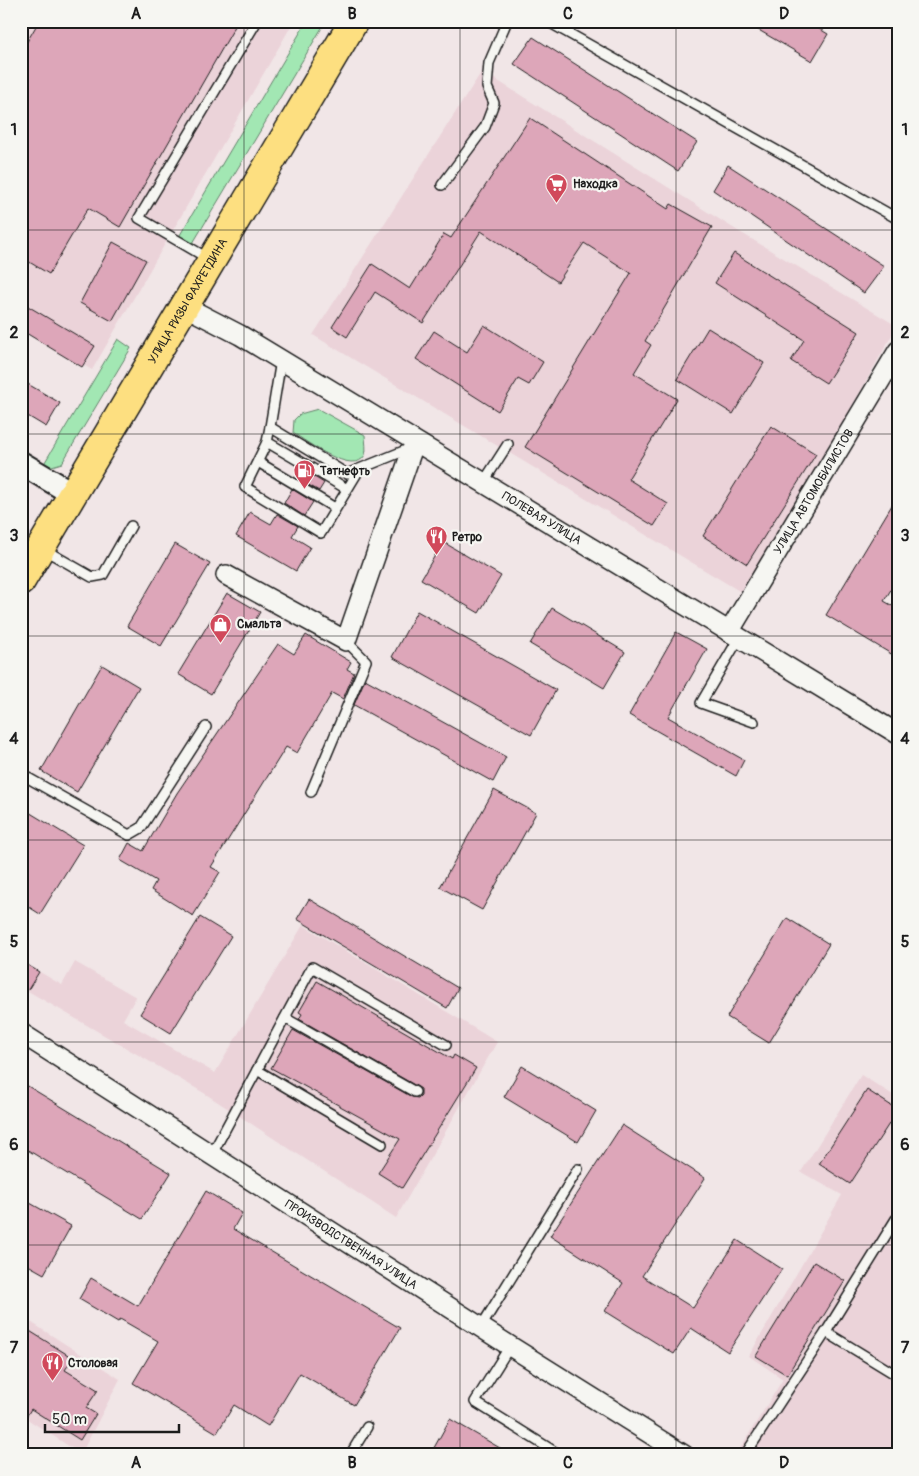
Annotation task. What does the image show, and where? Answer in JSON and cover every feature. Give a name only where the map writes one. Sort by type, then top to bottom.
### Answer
[{"type":"main road","name":"УЛИЦА РИЗЫ ФАХРЕТДИНА","points":[[21,581],[354,21]]},
{"type":"street","name":"ПОЛЕВАЯ УЛИЦА","points":[[184,306],[240,335],[414,445],[483,483],[898,734]]},
{"type":"street","name":"УЛИЦА АВТОМОБИЛИСТОВ","points":[[734,635],[898,350]]},
{"type":"street","points":[[226,575],[346,641],[414,445]]},
{"type":"street","points":[[21,463],[73,494]]},
{"type":"street","name":"ПРОИЗВОДСТВЕННАЯ УЛИЦА","points":[[21,1032],[510,1346],[684,1455]]},
{"type":"lane","points":[[212,260],[140,218],[257,21]]},
{"type":"lane","points":[[442,185],[485,127],[494,103],[487,87],[489,63],[507,21]]},
{"type":"lane","points":[[547,21],[898,219]]},
{"type":"lane","points":[[281,360],[267,442],[245,487],[321,533],[359,469]]},
{"type":"lane","points":[[270,427],[347,474],[414,445]]},
{"type":"lane","points":[[267,442],[347,489]]},
{"type":"lane","points":[[483,483],[508,444]]},
{"type":"lane","points":[[258,462],[335,508]]},
{"type":"lane","points":[[41,547],[92,577],[103,575],[132,526]]},
{"type":"lane","points":[[734,635],[701,703],[754,722]]},
{"type":"lane","points":[[311,792],[366,661],[346,641]]},
{"type":"lane","points":[[21,774],[129,835],[141,828],[206,727]]},
{"type":"lane","points":[[212,1154],[312,967],[446,1045]]},
{"type":"lane","points":[[285,1018],[415,1092]]},
{"type":"lane","points":[[257,1070],[382,1144]]},
{"type":"lane","points":[[482,1327],[578,1169]]},
{"type":"lane","points":[[745,1455],[826,1332],[896,1219],[898,1220]]},
{"type":"lane","points":[[826,1332],[898,1376]]},
{"type":"lane","points":[[510,1346],[475,1402],[560,1455]]},
{"type":"lane","points":[[350,1455],[367,1427]]},
{"type":"shaded area","points":[[21,21],[294,21],[92,370],[21,329]]},
{"type":"shaded area","points":[[482,71],[738,231],[897,326],[746,595],[313,335]]},
{"type":"shaded area","points":[[303,925],[497,1042],[396,1218],[204,1093],[21,987],[21,961],[62,985],[75,962],[136,997],[123,1020],[215,1073]]},
{"type":"shaded area","points":[[861,1075],[898,1098],[898,1455],[736,1455],[783,1379],[749,1356],[842,1195],[801,1172]]},
{"type":"shaded area","points":[[29,1321],[120,1379],[81,1454],[21,1415],[21,1322]]},
{"type":"green space","points":[[307,21],[326,21],[190,248],[177,240]]},
{"type":"green space","points":[[118,339],[131,348],[62,463],[42,467]]},
{"type":"green space","points":[[318,409],[365,435],[366,453],[359,461],[341,460],[293,433],[294,420],[300,414]]},
{"type":"building","points":[[39,21],[238,21],[120,227],[88,208],[49,274],[21,257],[21,52]]},
{"type":"building","points":[[743,21],[806,21],[828,34],[812,61]]},
{"type":"building","points":[[533,37],[697,142],[678,171],[514,64]]},
{"type":"building","points":[[530,118],[668,209],[671,204],[712,227],[645,341],[651,345],[634,373],[677,399],[628,479],[668,504],[654,526],[525,447],[631,273],[584,243],[558,282],[481,231],[423,323],[375,292],[347,337],[332,327],[372,264],[410,289],[444,234],[451,238]]},
{"type":"building","points":[[728,165],[884,266],[864,293],[713,190]]},
{"type":"building","points":[[113,242],[146,260],[112,321],[80,303]]},
{"type":"building","points":[[734,253],[859,332],[826,383],[791,361],[804,340],[715,283]]},
{"type":"building","points":[[21,302],[95,346],[82,367],[21,330]]},
{"type":"building","points":[[484,325],[543,362],[529,385],[518,379],[498,411],[416,359],[434,331],[467,352]]},
{"type":"building","points":[[708,328],[764,363],[733,414],[677,379]]},
{"type":"building","points":[[21,380],[60,403],[46,427],[21,412]]},
{"type":"building","points":[[771,426],[816,454],[747,564],[703,536]]},
{"type":"building","points":[[303,470],[324,483],[319,491],[298,479]]},
{"type":"building","points":[[292,489],[313,502],[304,516],[284,503]]},
{"type":"building","points":[[898,495],[898,578],[884,601],[898,609],[898,658],[826,615]]},
{"type":"building","points":[[250,512],[271,524],[277,514],[298,526],[292,536],[310,547],[296,571],[236,536]]},
{"type":"building","points":[[443,542],[501,576],[479,613],[421,579]]},
{"type":"building","points":[[175,544],[210,564],[161,646],[127,626]]},
{"type":"building","points":[[227,593],[260,612],[211,694],[178,674]]},
{"type":"building","points":[[552,608],[625,652],[604,688],[530,644]]},
{"type":"building","points":[[417,611],[556,690],[531,735],[392,657]]},
{"type":"building","points":[[676,632],[707,649],[668,717],[744,760],[736,776],[629,715]]},
{"type":"building","points":[[306,635],[351,662],[347,669],[354,673],[343,699],[332,693],[297,753],[286,747],[211,867],[220,872],[193,916],[151,890],[156,881],[120,860],[129,843],[143,851],[177,793],[278,644],[294,654]]},
{"type":"building","points":[[102,665],[139,687],[77,792],[41,771]]},
{"type":"building","points":[[365,679],[506,757],[493,782],[354,705]]},
{"type":"building","points":[[494,790],[536,813],[482,910],[440,887]]},
{"type":"building","points":[[27,811],[83,845],[40,914],[21,902],[21,821]]},
{"type":"building","points":[[309,899],[458,988],[447,1008],[297,919]]},
{"type":"building","points":[[200,917],[231,936],[171,1033],[140,1014]]},
{"type":"building","points":[[787,918],[829,944],[769,1043],[727,1017]]},
{"type":"building","points":[[21,961],[39,972],[21,1001]]},
{"type":"building","points":[[317,981],[452,1059],[454,1055],[476,1068],[402,1188],[378,1173],[400,1139],[271,1068],[293,1030],[412,1097],[418,1098],[421,1095],[421,1089],[418,1087],[299,1019],[302,1014],[299,1012]]},
{"type":"building","points":[[522,1066],[596,1111],[578,1142],[504,1097]]},
{"type":"building","points":[[21,1082],[171,1173],[142,1219],[21,1146]]},
{"type":"building","points":[[867,1090],[898,1110],[850,1184],[819,1164]]},
{"type":"building","points":[[622,1125],[705,1178],[642,1276],[693,1308],[737,1240],[782,1269],[728,1352],[691,1328],[674,1354],[605,1311],[623,1283],[550,1236]]},
{"type":"building","points":[[206,1191],[242,1213],[233,1229],[400,1328],[354,1405],[300,1373],[268,1426],[234,1405],[217,1433],[133,1383],[158,1341],[120,1319],[118,1322],[79,1299],[91,1278],[138,1306]]},
{"type":"building","points":[[21,1198],[71,1226],[44,1274],[21,1261]]},
{"type":"building","points":[[814,1262],[845,1281],[787,1375],[756,1356]]},
{"type":"building","name":"Столовая","points":[[28,1330],[73,1358],[65,1370],[98,1390],[86,1408],[96,1414],[80,1440],[31,1409],[21,1425],[21,1340]]},
{"type":"building","points":[[450,1419],[512,1455],[430,1455]]},
{"type":"place","name":"Находка","points":[[557,203]]},
{"type":"place","name":"Татнефть","points":[[304,490]]},
{"type":"place","name":"Ретро","points":[[436,556]]},
{"type":"place","name":"Смальта","points":[[221,643]]},
{"type":"place","name":"Столовая","points":[[52,1382]]}]
